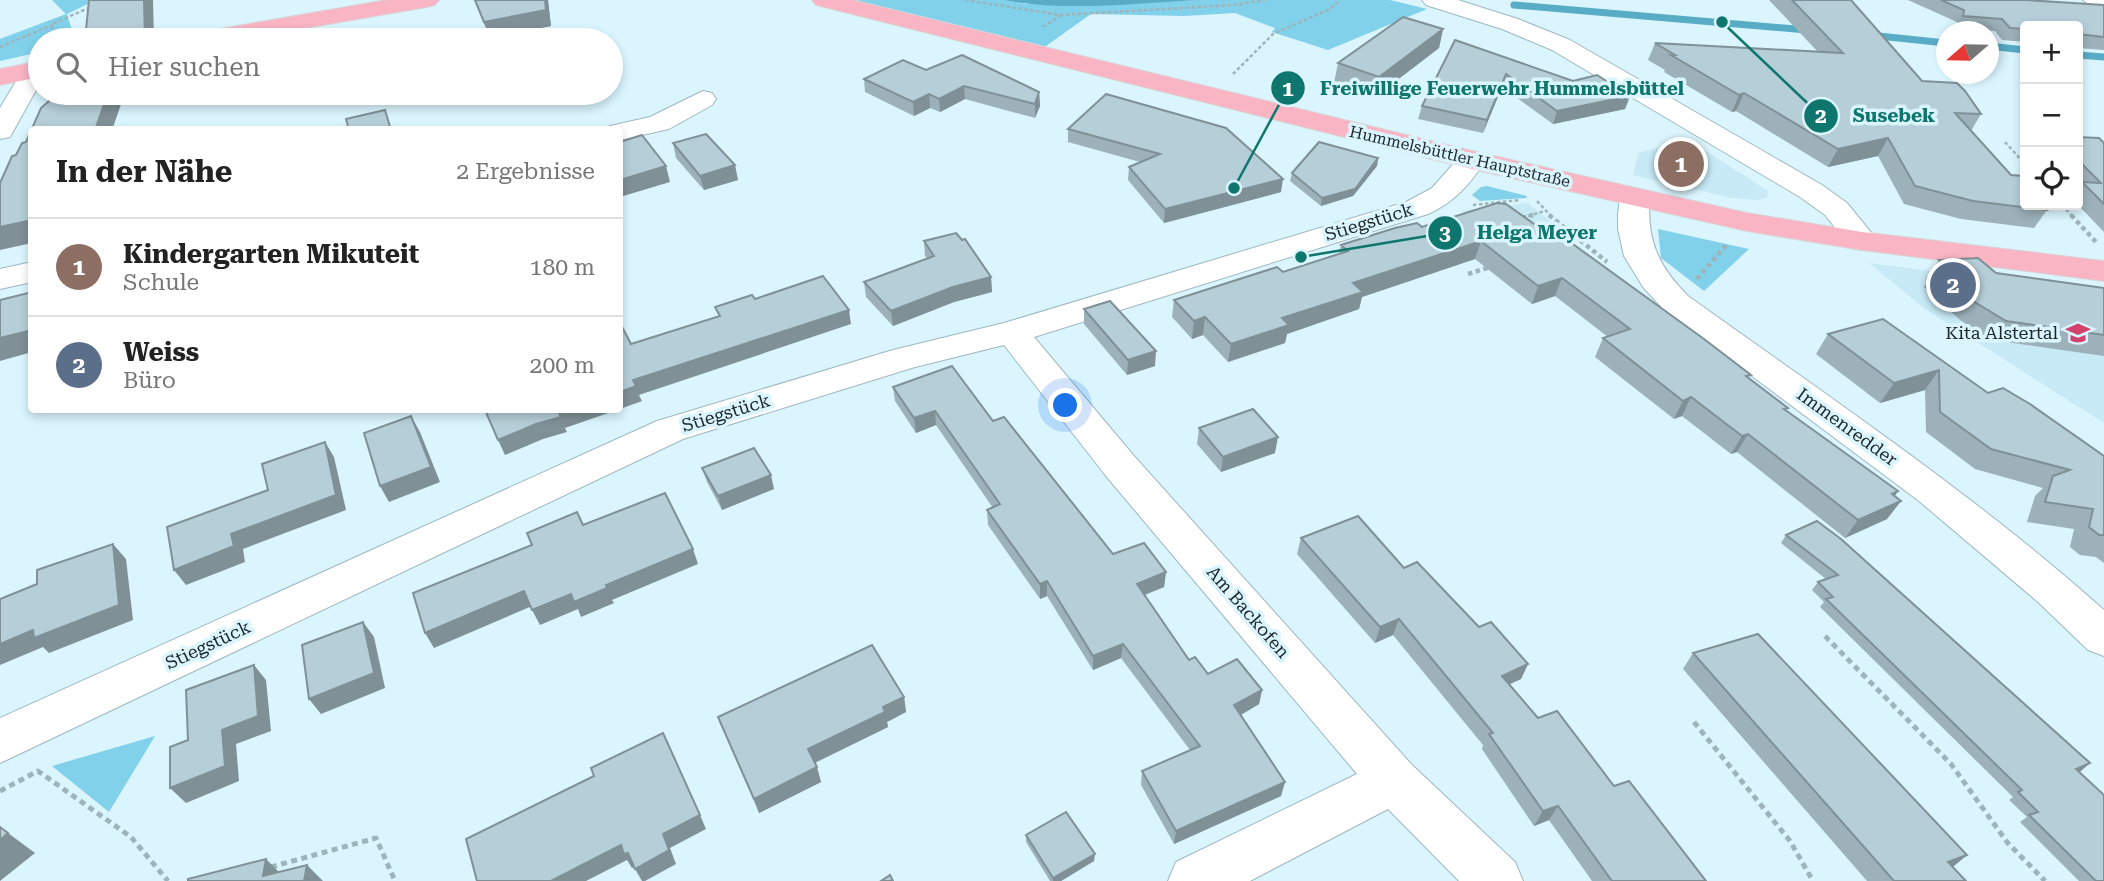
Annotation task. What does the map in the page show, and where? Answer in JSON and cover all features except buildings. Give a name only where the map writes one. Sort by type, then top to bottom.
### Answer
[{"type":"main road","points":[[266,28],[427,0]]},
{"type":"main road","name":"Hummelsbüttler Hauptstraße","points":[[824,0],[1210,96],[1463,173],[1635,197],[1747,222],[1862,241],[2104,271]]},
{"type":"main road","points":[[0,76],[28,71]]},
{"type":"street","points":[[1434,0],[1522,28],[1589,60],[1826,201],[1846,219],[1862,241]]},
{"type":"street","points":[[2086,3],[2104,7]]},
{"type":"street","points":[[0,131],[28,85]]},
{"type":"street","points":[[623,131],[659,123],[703,99]]},
{"type":"street","name":"Stiegstück","points":[[0,741],[670,430],[906,358],[1012,332],[1417,208],[1437,199],[1463,173]]},
{"type":"street","name":"Immenredder","points":[[1635,197],[1632,217],[1640,258],[1645,270],[1669,296],[1933,491],[2053,590],[2104,637]]},
{"type":"street","points":[[0,279],[28,273]]},
{"type":"street","name":"Am Backofen","points":[[1012,332],[1120,466],[1395,781],[1496,881]]},
{"type":"street","points":[[1195,881],[1395,781]]},
{"type":"path","points":[[965,0],[1061,15],[1233,5],[1265,0]]},
{"type":"path","points":[[1210,96],[1273,34],[1330,9],[1340,0]]},
{"type":"path","points":[[43,28],[96,5]]},
{"type":"path","points":[[52,28],[54,23]]},
{"type":"path","points":[[0,47],[28,35]]},
{"type":"path","points":[[2005,142],[2020,158]]},
{"type":"path","points":[[1463,173],[1489,210]]},
{"type":"path","points":[[1538,195],[1536,200],[1545,211],[1636,286],[1669,296],[1747,222]]},
{"type":"path","points":[[2067,210],[2104,250]]},
{"type":"path","points":[[1520,219],[1545,211]]},
{"type":"path","points":[[1565,243],[1577,239]]},
{"type":"path","points":[[1468,274],[1493,266]]},
{"type":"path","points":[[1825,636],[1951,764],[2007,842],[2045,881]]},
{"type":"path","points":[[1694,722],[1790,841],[1813,881]]},
{"type":"path","points":[[0,791],[38,771],[131,837],[168,881]]},
{"type":"path","points":[[259,870],[376,838],[395,881]]},
{"type":"shaded area","points":[[52,0],[96,0],[67,14],[71,28],[29,28],[66,14]]},
{"type":"shaded area","points":[[829,0],[1003,0],[1026,4],[1088,4],[1200,0],[1390,0],[1427,9],[1328,50],[1272,32],[1275,28],[1235,13],[1184,16],[1091,14],[1039,51]]},
{"type":"shaded area","points":[[1003,0],[1200,0],[1077,6]]},
{"type":"shaded area","points":[[28,28],[28,55],[0,61],[0,39]]},
{"type":"shaded area","points":[[1689,140],[1768,191],[1767,197],[1759,200],[1732,198],[1633,175],[1638,153]]},
{"type":"shaded area","points":[[1487,186],[1527,196],[1480,201],[1472,195],[1481,187]]},
{"type":"shaded area","points":[[1528,203],[1570,237],[1519,253],[1461,211]]},
{"type":"shaded area","points":[[1658,229],[1749,249],[1704,291],[1661,258]]},
{"type":"shaded area","points":[[1869,263],[2104,293],[2104,423],[1925,309]]},
{"type":"shaded area","points":[[155,736],[109,812],[52,766]]},
{"type":"waterway","points":[[1514,5],[1807,30]]},
{"type":"waterway","points":[[1869,35],[1936,42]]},
{"type":"waterway","points":[[1999,47],[2020,49]]},
{"type":"waterway","points":[[2083,55],[2104,57]]},
{"type":"place","name":"Susebek","points":[[1722,22]]},
{"type":"place","name":"Kindergarten Mikuteit","points":[[1681,164]]},
{"type":"place","name":"Freiwillige Feuerwehr Hummelsbüttel","points":[[1234,188]]},
{"type":"place","name":"Helga Meyer","points":[[1301,257]]},
{"type":"place","name":"Weiss","points":[[1953,285]]},
{"type":"place","name":"Kita Alstertal","points":[[2078,333]]}]
